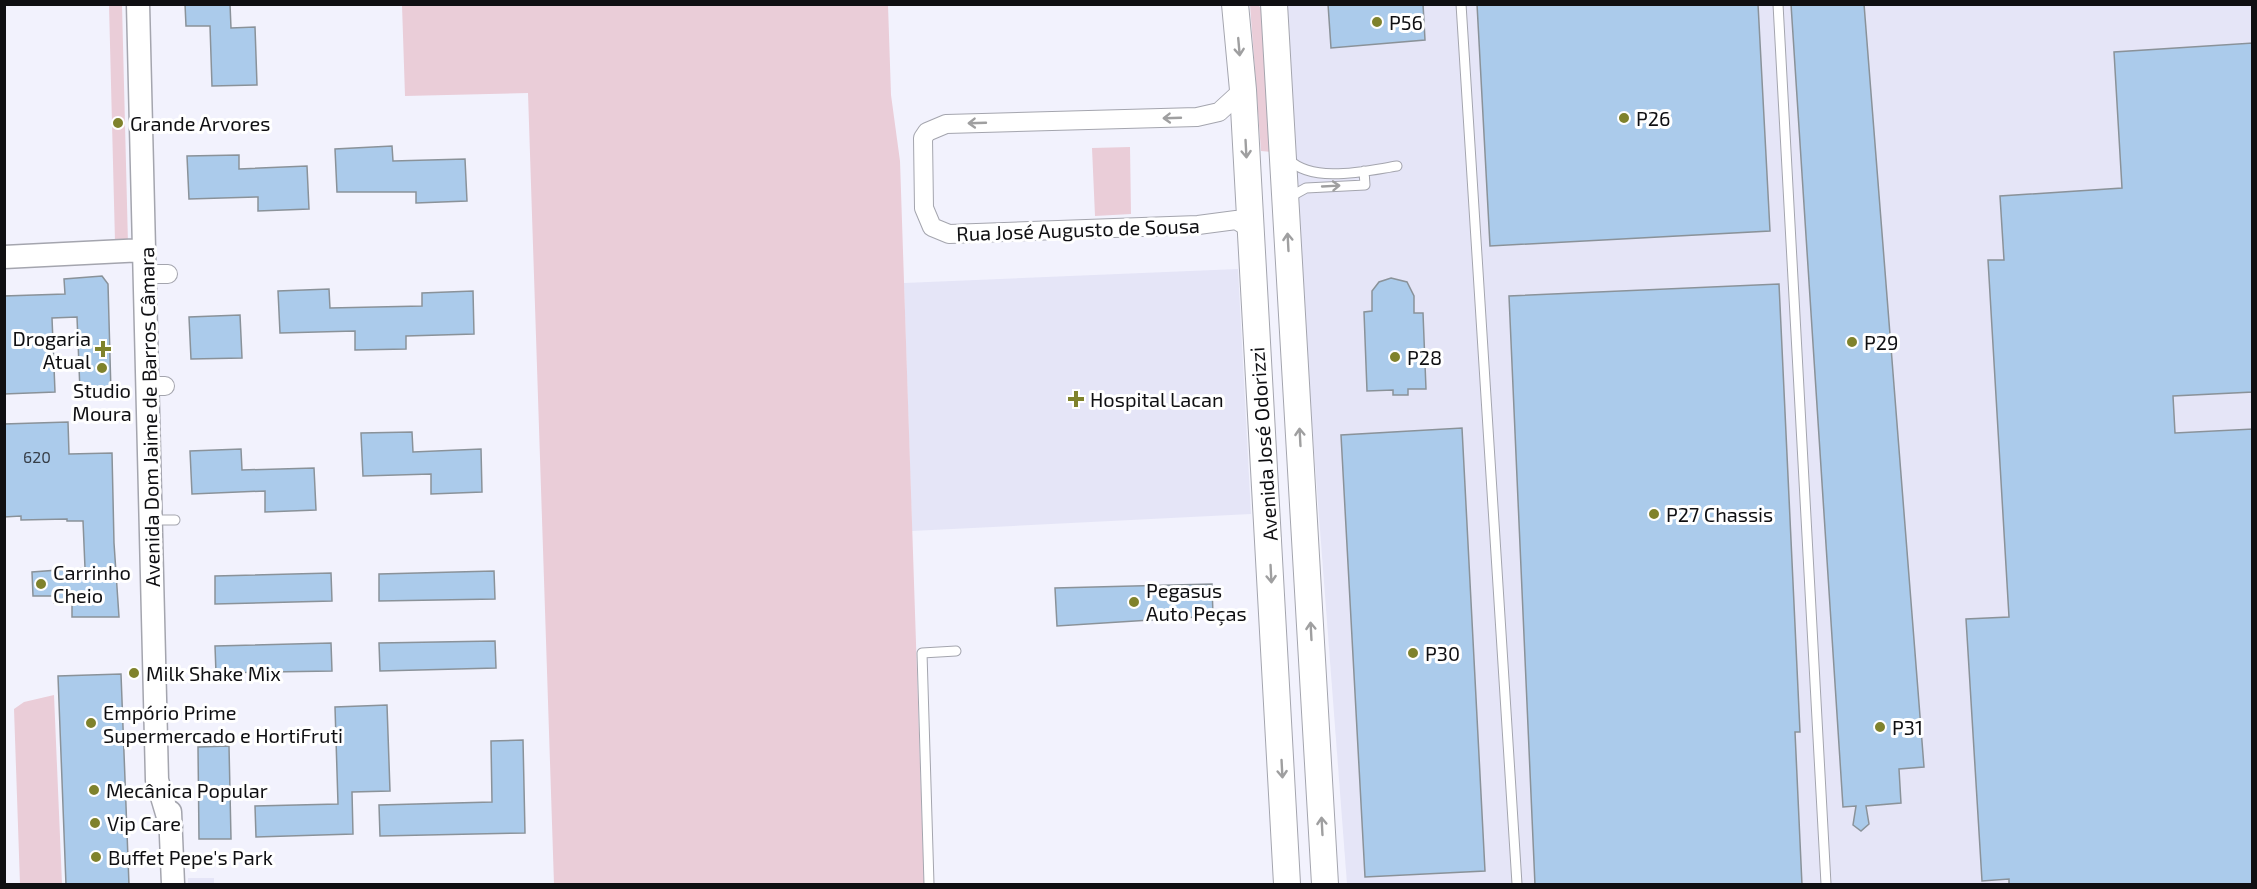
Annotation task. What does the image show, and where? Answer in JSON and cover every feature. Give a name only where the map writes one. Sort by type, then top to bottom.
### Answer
[{"type":"main road","name":"Avenida José Odorizzi","points":[[1235,4],[1243,90],[1287,885]]},
{"type":"main road","name":"Avenida José Odorizzi","points":[[1274,4],[1284,156],[1296,194],[1325,885]]},
{"type":"street","name":"Avenida Dom Jaime de Barros Câmara","points":[[138,4],[145,274],[157,386],[164,520],[156,684],[157,780],[171,827]]},
{"type":"street","name":"Rua José Augusto de Sousa","points":[[1243,90],[1219,112],[1197,117],[946,124],[935,127],[923,138],[924,208],[932,227],[949,234],[1223,224],[1236,220],[1251,229]]},
{"type":"street","points":[[4,257],[144,250]]},
{"type":"street","points":[[145,274],[168,274]]},
{"type":"street","name":"Avenida Dom Jaime de Barros Câmara","points":[[156,684],[167,708],[173,885]]},
{"type":"lane","points":[[1461,4],[1517,885]]},
{"type":"lane","points":[[1778,4],[1826,885]]},
{"type":"lane","points":[[1284,156],[1305,172],[1364,171],[1397,166]]},
{"type":"lane","points":[[1305,172],[1296,194],[1365,185],[1364,171]]},
{"type":"lane","points":[[929,885],[922,653],[956,651]]},
{"type":"shaded area","name":"Grande Arvores","points":[[109,5],[122,5],[128,244],[115,242]]},
{"type":"shaded area","points":[[402,5],[888,5],[891,95],[900,161],[924,884],[554,884],[528,93],[405,96]]},
{"type":"shaded area","points":[[1250,5],[1258,5],[1268,15],[1273,152],[1261,151]]},
{"type":"shaded area","points":[[1280,5],[2252,5],[2252,884],[1347,884]]},
{"type":"shaded area","points":[[1130,147],[1131,214],[1095,216],[1092,148]]},
{"type":"shaded area","name":"Hospital Lacan","points":[[1238,269],[1251,514],[912,531],[904,283]]},
{"type":"shaded area","points":[[54,695],[62,884],[20,884],[14,709],[24,702]]},
{"type":"shaded area","points":[[188,878],[214,878],[214,884],[188,884]]},
{"type":"building","points":[[185,4],[230,4],[231,28],[255,27],[257,85],[212,86],[210,26],[186,26]]},
{"type":"building","name":"P56","points":[[1328,4],[1423,4],[1425,40],[1331,48]]},
{"type":"building","name":"P26","points":[[1477,4],[1758,4],[1770,231],[1490,246]]},
{"type":"building","name":"P29","points":[[1791,4],[1864,4],[1924,767],[1899,769],[1901,803],[1866,806],[1869,824],[1861,831],[1853,825],[1856,806],[1843,807]]},
{"type":"building","points":[[2253,43],[2253,392],[2173,396],[2175,433],[2253,429],[2253,885],[2009,885],[2009,879],[1982,881],[1966,619],[2009,617],[1988,260],[2004,260],[2000,196],[2122,188],[2114,52]]},
{"type":"building","points":[[392,146],[393,161],[465,159],[467,201],[416,203],[416,192],[337,192],[335,149]]},
{"type":"building","points":[[239,155],[239,169],[307,166],[309,209],[258,211],[258,197],[189,199],[187,156]]},
{"type":"building","points":[[102,276],[108,284],[111,393],[80,391],[77,317],[52,318],[55,392],[4,394],[4,296],[65,294],[64,279]]},
{"type":"building","name":"P28","points":[[1391,278],[1407,282],[1414,296],[1414,313],[1423,313],[1426,389],[1408,389],[1408,395],[1393,395],[1393,390],[1367,391],[1364,312],[1372,311],[1372,291],[1379,282]]},
{"type":"building","name":"P27 Chassis","points":[[1779,284],[1800,732],[1795,732],[1802,885],[1535,885],[1509,296]]},
{"type":"building","points":[[329,289],[330,308],[422,306],[422,293],[473,291],[474,334],[406,336],[406,349],[355,350],[355,331],[280,333],[278,291]]},
{"type":"building","points":[[240,315],[242,358],[191,359],[189,317]]},
{"type":"building","points":[[68,422],[69,454],[112,453],[114,543],[119,617],[72,617],[72,603],[54,603],[54,596],[33,596],[32,572],[85,568],[83,521],[21,520],[21,516],[4,517],[4,424]]},
{"type":"building","name":"P30","points":[[1462,428],[1485,871],[1365,877],[1341,435]]},
{"type":"building","points":[[412,432],[413,452],[481,449],[482,492],[431,494],[431,474],[363,476],[361,433]]},
{"type":"building","points":[[241,449],[242,470],[314,468],[316,510],[265,512],[265,491],[192,494],[190,451]]},
{"type":"building","points":[[494,571],[495,599],[379,601],[379,574]]},
{"type":"building","points":[[331,573],[332,601],[215,604],[215,576]]},
{"type":"building","name":"Pegasus Auto Peças","points":[[1212,584],[1213,616],[1057,626],[1055,588]]},
{"type":"building","points":[[495,641],[496,668],[380,671],[379,643]]},
{"type":"building","points":[[331,643],[332,671],[216,673],[215,646]]},
{"type":"building","points":[[121,674],[129,885],[66,885],[58,676]]},
{"type":"building","points":[[387,705],[390,791],[352,792],[353,834],[256,837],[255,806],[338,804],[335,707]]},
{"type":"building","points":[[523,740],[525,833],[380,836],[379,805],[492,802],[491,741]]},
{"type":"building","points":[[229,746],[231,839],[199,839],[198,747]]},
{"type":"place","name":"P56","points":[[1377,22]]},
{"type":"place","name":"P26","points":[[1624,118]]},
{"type":"place","name":"Grande Arvores","points":[[118,123]]},
{"type":"place","name":"P29","points":[[1852,342]]},
{"type":"place","name":"Drogaria Atual","points":[[103,349]]},
{"type":"place","name":"P28","points":[[1395,357]]},
{"type":"place","name":"Studio Moura","points":[[102,368]]},
{"type":"place","name":"Hospital Lacan","points":[[1076,399]]},
{"type":"place","name":"P27 Chassis","points":[[1654,514]]},
{"type":"place","name":"Carrinho Cheio","points":[[41,584]]},
{"type":"place","name":"Pegasus Auto Peças","points":[[1134,602]]},
{"type":"place","name":"P30","points":[[1413,653]]},
{"type":"place","name":"Milk Shake Mix","points":[[134,673]]},
{"type":"place","name":"Empório Prime Supermercado e HortiFruti","points":[[91,723]]},
{"type":"place","name":"P31","points":[[1880,727]]},
{"type":"place","name":"Mecânica Popular","points":[[94,790]]},
{"type":"place","name":"Vip Care","points":[[95,823]]},
{"type":"place","name":"Buffet Pepe's Park","points":[[96,857]]}]
